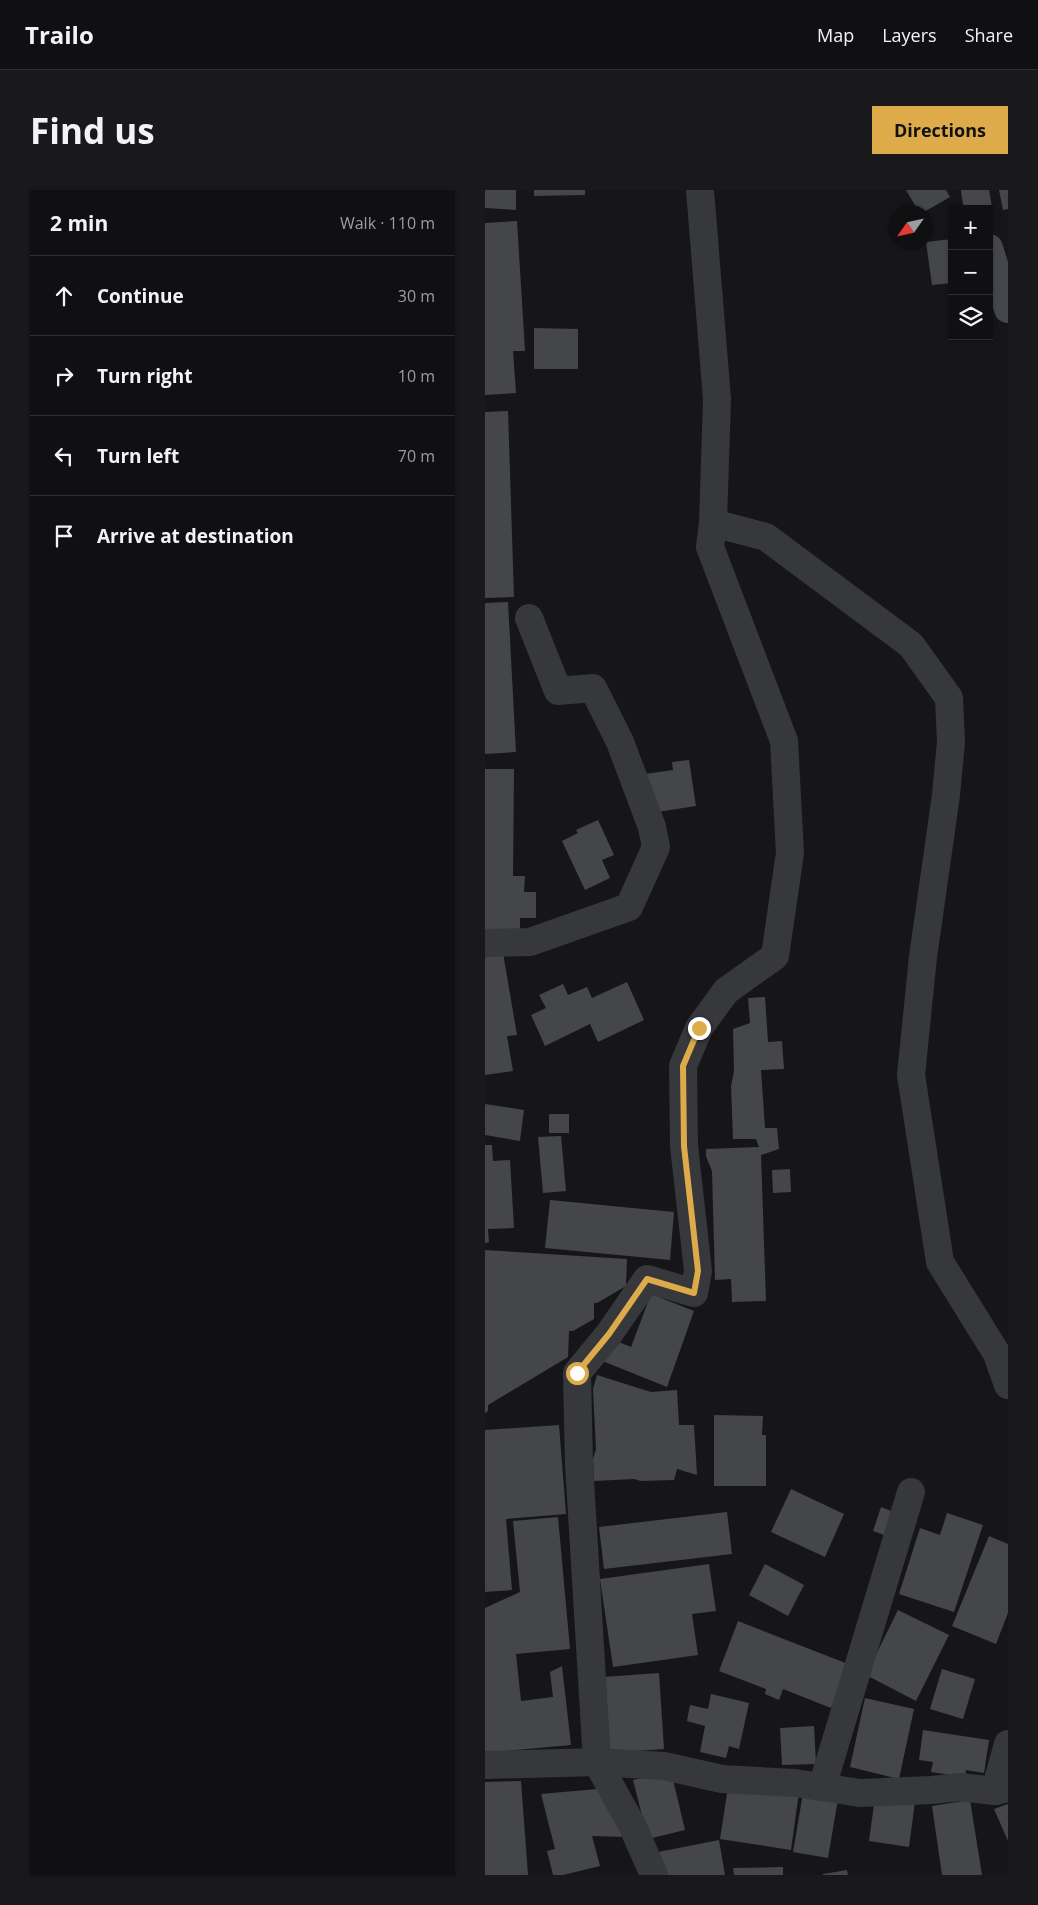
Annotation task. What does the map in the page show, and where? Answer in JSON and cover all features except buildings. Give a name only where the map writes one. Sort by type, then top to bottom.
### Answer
[{"type":"street","points":[[654,1875],[632,1825],[597,1762],[579,1464],[577,1373],[609,1334],[647,1279],[694,1293],[698,1271],[684,1146],[683,1066],[699,1028],[726,991],[775,956],[790,853],[784,741],[710,547],[713,523],[717,399],[700,190]]},
{"type":"street","points":[[975,190],[977,205]]},
{"type":"street","points":[[990,250],[1008,309]]},
{"type":"street","points":[[713,523],[766,537],[782,548],[911,645],[949,698],[951,742],[946,795],[923,957],[911,1075],[940,1262],[997,1354],[1008,1385]]},
{"type":"street","points":[[485,943],[530,942],[629,908],[656,847],[652,827],[623,751],[593,688],[558,691],[529,618]]},
{"type":"street","points":[[822,1787],[911,1492]]},
{"type":"street","points":[[485,1765],[597,1762],[664,1766],[722,1779],[795,1783],[860,1793],[932,1790],[960,1786],[1002,1789],[1008,1744]]},
{"type":"route","points":[[577,1373],[609,1334],[647,1279],[694,1293],[698,1271],[684,1146],[683,1066],[699,1028]]}]
